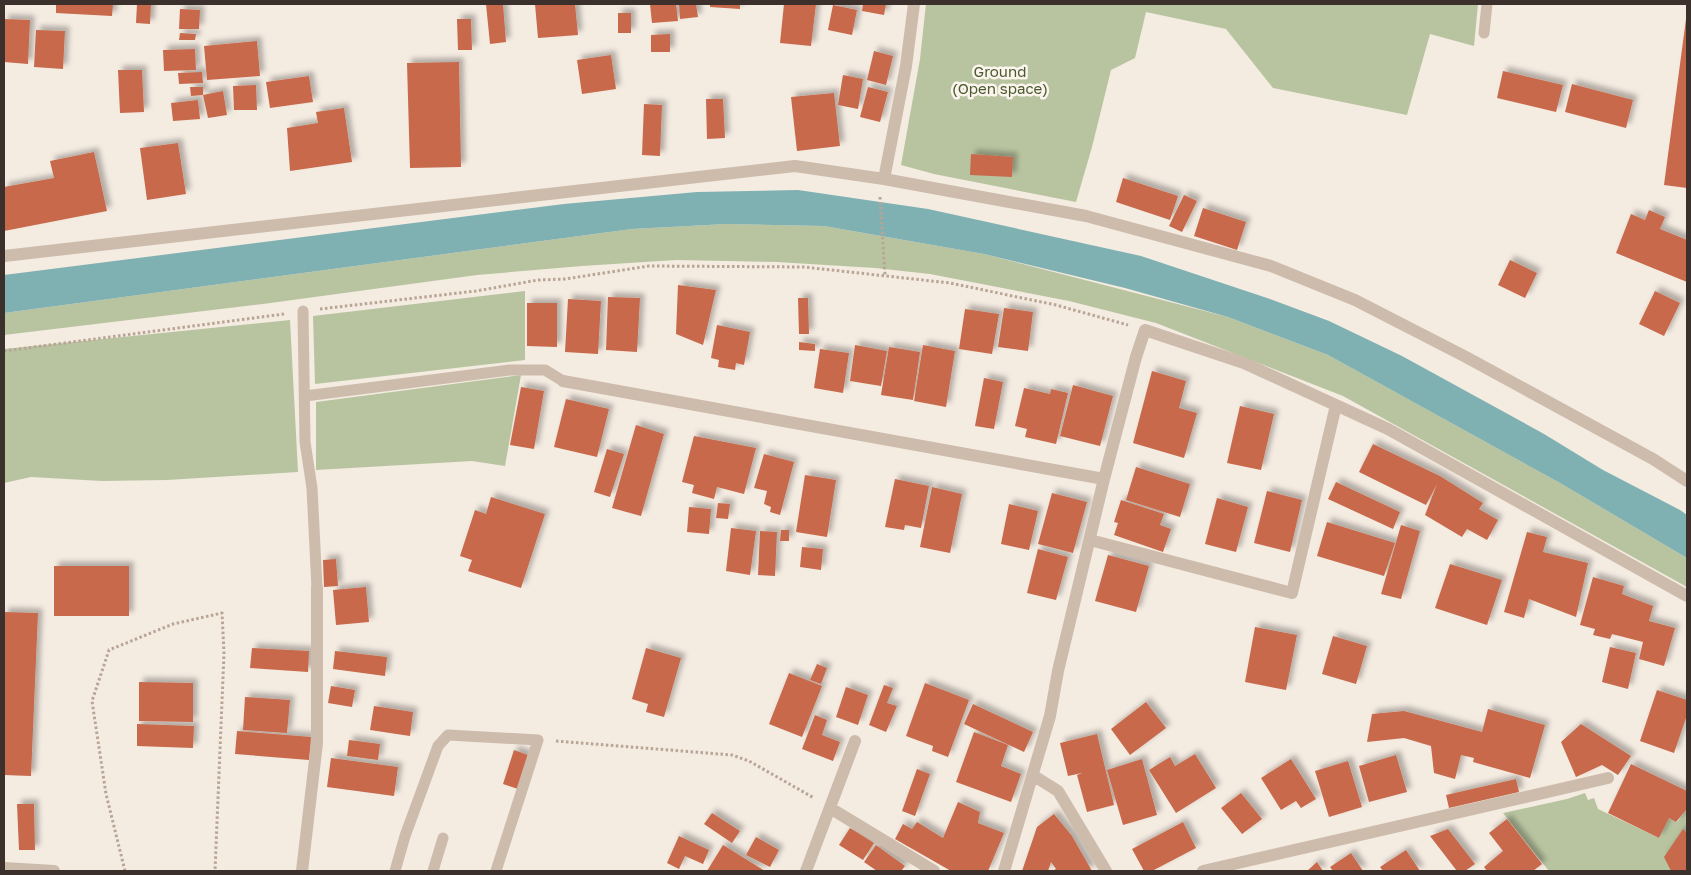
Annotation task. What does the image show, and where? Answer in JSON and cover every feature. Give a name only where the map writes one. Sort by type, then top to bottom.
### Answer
[{"type":"street","points":[[884,179],[906,66],[914,4]]},
{"type":"street","points":[[4,256],[795,166],[884,179],[1086,216],[1270,266],[1355,300],[1466,357],[1653,460],[1687,481]]},
{"type":"street","points":[[1004,871],[1034,776],[1050,716],[1058,671],[1104,479],[1136,357],[1145,330],[1244,363],[1388,429],[1687,596]]},
{"type":"street","points":[[563,381],[1104,479]]},
{"type":"street","points":[[1090,540],[1292,593],[1336,405]]},
{"type":"street","points":[[302,871],[318,743],[317,588]]},
{"type":"street","points":[[806,871],[854,741]]},
{"type":"street","points":[[1034,776],[1058,791],[1106,871]]},
{"type":"street","points":[[1203,871],[1608,778]]},
{"type":"street","points":[[830,808],[934,871]]},
{"type":"street","points":[[4,868],[54,871]]},
{"type":"lane","points":[[1484,34],[1487,4]]},
{"type":"lane","points":[[303,311],[305,442],[312,488],[317,588]]},
{"type":"lane","points":[[304,396],[510,370],[545,370],[563,381]]},
{"type":"lane","points":[[395,871],[405,836],[438,746],[448,734],[538,740],[496,871]]},
{"type":"lane","points":[[433,871],[443,838]]},
{"type":"path","points":[[884,179],[880,196],[885,275]]},
{"type":"path","points":[[4,351],[303,311],[476,291],[538,280],[564,279],[649,266],[804,267],[950,283],[1056,305],[1145,330]]},
{"type":"path","points":[[125,871],[106,794],[92,701],[109,650],[173,624],[222,613],[224,653],[215,871]]},
{"type":"path","points":[[538,740],[732,755],[749,761],[830,808]]},
{"type":"green space","name":"Ground (Open space)","points":[[926,4],[1478,4],[1474,46],[1430,34],[1407,115],[1273,88],[1226,29],[1146,12],[1135,58],[1111,70],[1076,202],[934,174],[901,165],[920,59]]},
{"type":"green space","points":[[726,224],[824,226],[984,254],[1228,317],[1328,355],[1560,483],[1687,558],[1687,587],[1343,396],[1156,323],[1069,301],[930,274],[875,268],[777,262],[676,260],[582,266],[477,275],[263,304],[4,335],[4,313],[632,229]]},
{"type":"green space","points":[[525,291],[525,360],[315,384],[313,316]]},
{"type":"green space","points":[[290,320],[298,472],[167,480],[102,481],[31,477],[4,483],[4,349]]},
{"type":"green space","points":[[521,375],[505,466],[472,461],[316,470],[316,402]]},
{"type":"green space","points":[[1585,793],[1588,800],[1594,798],[1598,809],[1659,838],[1669,818],[1677,822],[1687,809],[1687,871],[1549,871],[1503,813],[1567,799]]},
{"type":"water","points":[[798,190],[928,209],[1141,256],[1329,321],[1402,356],[1544,434],[1603,470],[1680,510],[1687,515],[1687,558],[1560,483],[1328,355],[1228,317],[1125,288],[984,254],[824,226],[726,224],[632,229],[4,313],[4,275],[564,204],[697,192]]},
{"type":"building","points":[[56,4],[113,4],[112,16],[56,13]]},
{"type":"building","points":[[137,4],[151,4],[150,24],[136,23]]},
{"type":"building","points":[[486,4],[503,4],[506,42],[490,44]]},
{"type":"building","points":[[535,4],[575,4],[578,35],[538,38]]},
{"type":"building","points":[[650,4],[676,4],[678,21],[652,23]]},
{"type":"building","points":[[679,4],[696,4],[698,17],[680,19]]},
{"type":"building","points":[[710,4],[740,4],[740,9],[710,7]]},
{"type":"building","points":[[784,4],[816,4],[811,46],[780,43]]},
{"type":"building","points":[[863,4],[886,4],[884,15],[862,11]]},
{"type":"building","points":[[833,5],[857,10],[852,35],[828,30]]},
{"type":"building","points":[[180,9],[200,10],[199,29],[179,29]]},
{"type":"building","points":[[618,13],[631,13],[631,33],[618,33]]},
{"type":"building","points":[[4,19],[30,20],[28,64],[4,62]]},
{"type":"building","points":[[457,19],[471,19],[472,50],[458,50]]},
{"type":"building","points":[[1687,19],[1687,188],[1664,185]]},
{"type":"building","points":[[36,30],[65,31],[63,69],[34,67]]},
{"type":"building","points":[[180,33],[196,34],[195,40],[179,40]]},
{"type":"building","points":[[670,34],[670,52],[651,52],[651,35]]},
{"type":"building","points":[[257,41],[260,76],[207,80],[204,46]]},
{"type":"building","points":[[195,49],[196,70],[164,71],[163,50]]},
{"type":"building","points":[[874,51],[893,56],[886,85],[867,80]]},
{"type":"building","points":[[611,55],[616,89],[582,94],[577,60]]},
{"type":"building","points":[[459,62],[461,167],[410,168],[407,63]]},
{"type":"building","points":[[118,70],[142,70],[144,112],[120,113]]},
{"type":"building","points":[[1503,71],[1563,85],[1556,112],[1497,98]]},
{"type":"building","points":[[202,72],[203,83],[179,84],[178,73]]},
{"type":"building","points":[[843,75],[863,79],[858,109],[838,105]]},
{"type":"building","points":[[309,76],[313,102],[270,108],[266,82]]},
{"type":"building","points":[[1572,84],[1633,100],[1626,128],[1565,112]]},
{"type":"building","points":[[256,85],[257,110],[234,110],[233,86]]},
{"type":"building","points":[[190,87],[203,87],[203,95],[191,96]]},
{"type":"building","points":[[868,87],[888,92],[880,122],[860,117]]},
{"type":"building","points":[[223,91],[227,115],[208,118],[203,95]]},
{"type":"building","points":[[834,93],[840,146],[797,151],[791,97]]},
{"type":"building","points":[[706,99],[723,99],[725,138],[707,139]]},
{"type":"building","points":[[198,100],[200,119],[173,121],[171,103]]},
{"type":"building","points":[[644,104],[662,105],[660,156],[642,155]]},
{"type":"building","points":[[344,108],[352,162],[290,171],[287,128],[318,123],[316,112]]},
{"type":"building","points":[[178,143],[186,194],[147,200],[140,148]]},
{"type":"building","points":[[94,152],[107,211],[4,231],[4,187],[54,178],[50,161]]},
{"type":"building","points":[[971,154],[1013,157],[1012,177],[970,175]]},
{"type":"building","points":[[1123,178],[1178,196],[1170,220],[1116,202]]},
{"type":"building","points":[[1184,195],[1197,201],[1182,232],[1169,226]]},
{"type":"building","points":[[1203,208],[1246,222],[1237,250],[1194,236]]},
{"type":"building","points":[[1649,210],[1665,217],[1660,229],[1687,240],[1687,282],[1616,253],[1631,214],[1645,220]]},
{"type":"building","points":[[1510,260],[1537,273],[1525,298],[1498,285]]},
{"type":"building","points":[[678,285],[716,290],[703,345],[676,334]]},
{"type":"building","points":[[1655,291],[1680,303],[1664,336],[1639,324]]},
{"type":"building","points":[[608,297],[640,298],[637,352],[606,350]]},
{"type":"building","points":[[798,298],[808,298],[809,334],[799,334]]},
{"type":"building","points":[[568,299],[601,301],[598,354],[565,352]]},
{"type":"building","points":[[527,303],[557,303],[557,347],[527,346]]},
{"type":"building","points":[[1004,308],[1033,312],[1028,351],[998,347]]},
{"type":"building","points":[[965,309],[999,314],[992,354],[959,349]]},
{"type":"building","points":[[717,325],[750,332],[744,365],[736,363],[735,370],[718,367],[719,360],[711,358]]},
{"type":"building","points":[[799,342],[815,344],[815,351],[799,350]]},
{"type":"building","points":[[855,345],[887,351],[881,386],[850,381]]},
{"type":"building","points":[[923,345],[955,351],[946,407],[914,401]]},
{"type":"building","points":[[889,347],[920,352],[913,400],[881,395]]},
{"type":"building","points":[[820,349],[849,353],[843,393],[814,388]]},
{"type":"building","points":[[1152,371],[1186,381],[1179,408],[1197,413],[1184,458],[1133,443]]},
{"type":"building","points":[[984,378],[1003,382],[994,429],[975,426]]},
{"type":"building","points":[[1073,385],[1113,396],[1100,446],[1060,436]]},
{"type":"building","points":[[521,387],[544,391],[534,449],[510,445]]},
{"type":"building","points":[[1024,388],[1050,394],[1051,389],[1068,393],[1056,444],[1025,437],[1027,429],[1015,426]]},
{"type":"building","points":[[566,399],[609,409],[597,457],[554,447]]},
{"type":"building","points":[[1240,406],[1274,414],[1261,470],[1227,463]]},
{"type":"building","points":[[636,425],[664,434],[641,516],[612,508]]},
{"type":"building","points":[[694,436],[756,448],[744,494],[717,487],[714,499],[692,493],[694,485],[682,482]]},
{"type":"building","points":[[1373,444],[1440,476],[1483,503],[1479,509],[1498,520],[1487,540],[1467,529],[1462,537],[1425,515],[1437,484],[1426,505],[1359,472]]},
{"type":"building","points":[[607,449],[624,454],[610,497],[594,492]]},
{"type":"building","points":[[764,454],[794,462],[780,515],[770,512],[771,507],[764,504],[767,491],[754,488]]},
{"type":"building","points":[[1136,467],[1190,484],[1180,517],[1126,500]]},
{"type":"building","points":[[805,475],[836,480],[827,537],[796,532]]},
{"type":"building","points":[[895,479],[929,486],[921,528],[905,525],[904,530],[885,527]]},
{"type":"building","points":[[1336,482],[1400,512],[1393,529],[1328,499]]},
{"type":"building","points":[[932,487],[962,494],[950,553],[920,547]]},
{"type":"building","points":[[1267,491],[1302,500],[1290,552],[1254,543]]},
{"type":"building","points":[[1052,493],[1087,502],[1073,553],[1038,544]]},
{"type":"building","points":[[491,497],[545,514],[521,588],[468,571],[472,560],[460,556],[475,510],[486,514]]},
{"type":"building","points":[[1217,498],[1248,507],[1236,552],[1205,544]]},
{"type":"building","points":[[1121,500],[1164,514],[1160,525],[1171,529],[1163,552],[1114,535],[1118,523],[1114,522]]},
{"type":"building","points":[[718,503],[730,504],[728,519],[716,518]]},
{"type":"building","points":[[1009,504],[1038,511],[1029,550],[1001,544]]},
{"type":"building","points":[[689,507],[711,509],[709,534],[687,532]]},
{"type":"building","points":[[1327,522],[1395,543],[1384,576],[1317,556]]},
{"type":"building","points":[[1401,525],[1420,531],[1401,599],[1381,594]]},
{"type":"building","points":[[731,528],[756,531],[750,575],[726,571]]},
{"type":"building","points":[[781,530],[789,530],[789,541],[780,541]]},
{"type":"building","points":[[760,531],[777,532],[775,576],[758,575]]},
{"type":"building","points":[[1527,532],[1547,537],[1543,552],[1588,563],[1576,617],[1529,599],[1524,618],[1504,612]]},
{"type":"building","points":[[802,547],[823,549],[821,570],[800,567]]},
{"type":"building","points":[[1038,549],[1068,557],[1056,600],[1027,593]]},
{"type":"building","points":[[1108,555],[1149,566],[1136,612],[1095,601]]},
{"type":"building","points":[[336,559],[338,586],[324,587],[323,560]]},
{"type":"building","points":[[1450,564],[1502,580],[1487,625],[1435,608]]},
{"type":"building","points":[[54,566],[129,566],[129,616],[54,616]]},
{"type":"building","points":[[1593,577],[1624,586],[1622,594],[1653,606],[1649,621],[1675,628],[1664,666],[1639,659],[1643,642],[1612,634],[1610,639],[1593,635],[1595,629],[1580,625]]},
{"type":"building","points":[[366,587],[369,622],[336,625],[333,590]]},
{"type":"building","points":[[4,612],[38,613],[31,776],[4,775]]},
{"type":"building","points":[[1255,627],[1297,635],[1286,690],[1245,682]]},
{"type":"building","points":[[1333,636],[1367,646],[1356,684],[1322,674]]},
{"type":"building","points":[[1610,647],[1636,653],[1628,689],[1602,682]]},
{"type":"building","points":[[252,648],[309,651],[308,672],[250,668]]},
{"type":"building","points":[[646,648],[681,658],[664,717],[646,712],[648,704],[632,699]]},
{"type":"building","points":[[335,651],[387,657],[385,676],[333,669]]},
{"type":"building","points":[[817,664],[827,668],[821,684],[810,680]]},
{"type":"building","points":[[789,673],[822,686],[802,737],[769,724]]},
{"type":"building","points":[[139,682],[193,683],[193,722],[139,721]]},
{"type":"building","points":[[925,683],[969,700],[948,757],[932,751],[933,746],[906,736]]},
{"type":"building","points":[[884,685],[893,688],[887,703],[897,706],[886,732],[869,725]]},
{"type":"building","points":[[331,686],[355,690],[352,707],[328,703]]},
{"type":"building","points":[[846,687],[868,695],[858,725],[836,717]]},
{"type":"building","points":[[1657,690],[1687,700],[1687,715],[1674,753],[1640,741]]},
{"type":"building","points":[[245,697],[290,700],[287,733],[243,730]]},
{"type":"building","points":[[1146,702],[1166,728],[1130,755],[1111,729]]},
{"type":"building","points":[[973,704],[1033,732],[1024,752],[964,724]]},
{"type":"building","points":[[374,706],[413,712],[410,736],[370,730]]},
{"type":"building","points":[[1488,709],[1545,725],[1530,778],[1473,762],[1474,758],[1461,755],[1455,779],[1434,773],[1431,746],[1404,738],[1367,742],[1372,714],[1404,711],[1482,732]]},
{"type":"building","points":[[815,715],[827,720],[822,735],[840,742],[833,761],[802,749]]},
{"type":"building","points":[[137,724],[194,726],[193,748],[137,746]]},
{"type":"building","points":[[1581,724],[1631,756],[1618,775],[1602,765],[1576,777],[1561,742]]},
{"type":"building","points":[[237,731],[311,737],[309,760],[235,754]]},
{"type":"building","points":[[974,732],[1008,745],[1001,766],[1021,774],[1011,802],[956,782]]},
{"type":"building","points":[[1097,734],[1114,805],[1087,812],[1077,775],[1082,773],[1068,776],[1060,743]]},
{"type":"building","points":[[349,740],[380,744],[378,760],[347,756]]},
{"type":"building","points":[[514,750],[528,755],[518,789],[503,784]]},
{"type":"building","points":[[1195,754],[1216,788],[1176,813],[1149,770],[1170,757],[1175,766]]},
{"type":"building","points":[[1396,755],[1407,792],[1369,802],[1359,766]]},
{"type":"building","points":[[331,758],[398,767],[394,796],[327,787]]},
{"type":"building","points":[[1142,759],[1157,815],[1123,825],[1107,770]]},
{"type":"building","points":[[1291,759],[1316,799],[1301,808],[1296,801],[1281,810],[1261,778]]},
{"type":"building","points":[[1348,761],[1362,807],[1329,817],[1315,771]]},
{"type":"building","points":[[1631,764],[1687,791],[1687,809],[1676,822],[1669,818],[1659,838],[1608,813]]},
{"type":"building","points":[[917,769],[930,774],[915,816],[902,811]]},
{"type":"building","points":[[1516,779],[1519,792],[1449,808],[1446,795]]},
{"type":"building","points":[[1241,793],[1262,819],[1242,834],[1221,808]]},
{"type":"building","points":[[958,802],[980,812],[978,823],[1004,833],[988,871],[951,871],[895,839],[903,824],[912,829],[917,822],[943,838]]},
{"type":"building","points":[[17,804],[34,804],[35,850],[19,850]]},
{"type":"building","points":[[712,813],[740,831],[732,843],[704,824]]},
{"type":"building","points":[[1054,814],[1072,836],[1092,871],[1052,871],[1056,869],[1051,862],[1048,871],[1022,871],[1037,827]]},
{"type":"building","points":[[1507,819],[1542,864],[1533,871],[1487,871],[1484,867],[1503,851],[1489,833]]},
{"type":"building","points":[[1183,822],[1196,848],[1152,871],[1144,871],[1132,849]]},
{"type":"building","points":[[850,828],[874,843],[863,860],[839,845]]},
{"type":"building","points":[[1448,829],[1475,864],[1465,871],[1457,871],[1430,836]]},
{"type":"building","points":[[1683,829],[1687,833],[1687,870],[1671,871],[1664,857]]},
{"type":"building","points":[[679,836],[709,850],[703,864],[685,856],[679,869],[667,863]]},
{"type":"building","points":[[756,837],[779,850],[770,867],[746,855]]},
{"type":"building","points":[[723,845],[765,871],[707,871]]},
{"type":"building","points":[[876,845],[905,866],[901,871],[877,871],[864,862]]},
{"type":"building","points":[[1406,850],[1420,871],[1383,871],[1380,867]]},
{"type":"building","points":[[1351,853],[1363,871],[1333,871],[1330,867]]},
{"type":"building","points":[[1317,862],[1323,871],[1307,871]]}]
